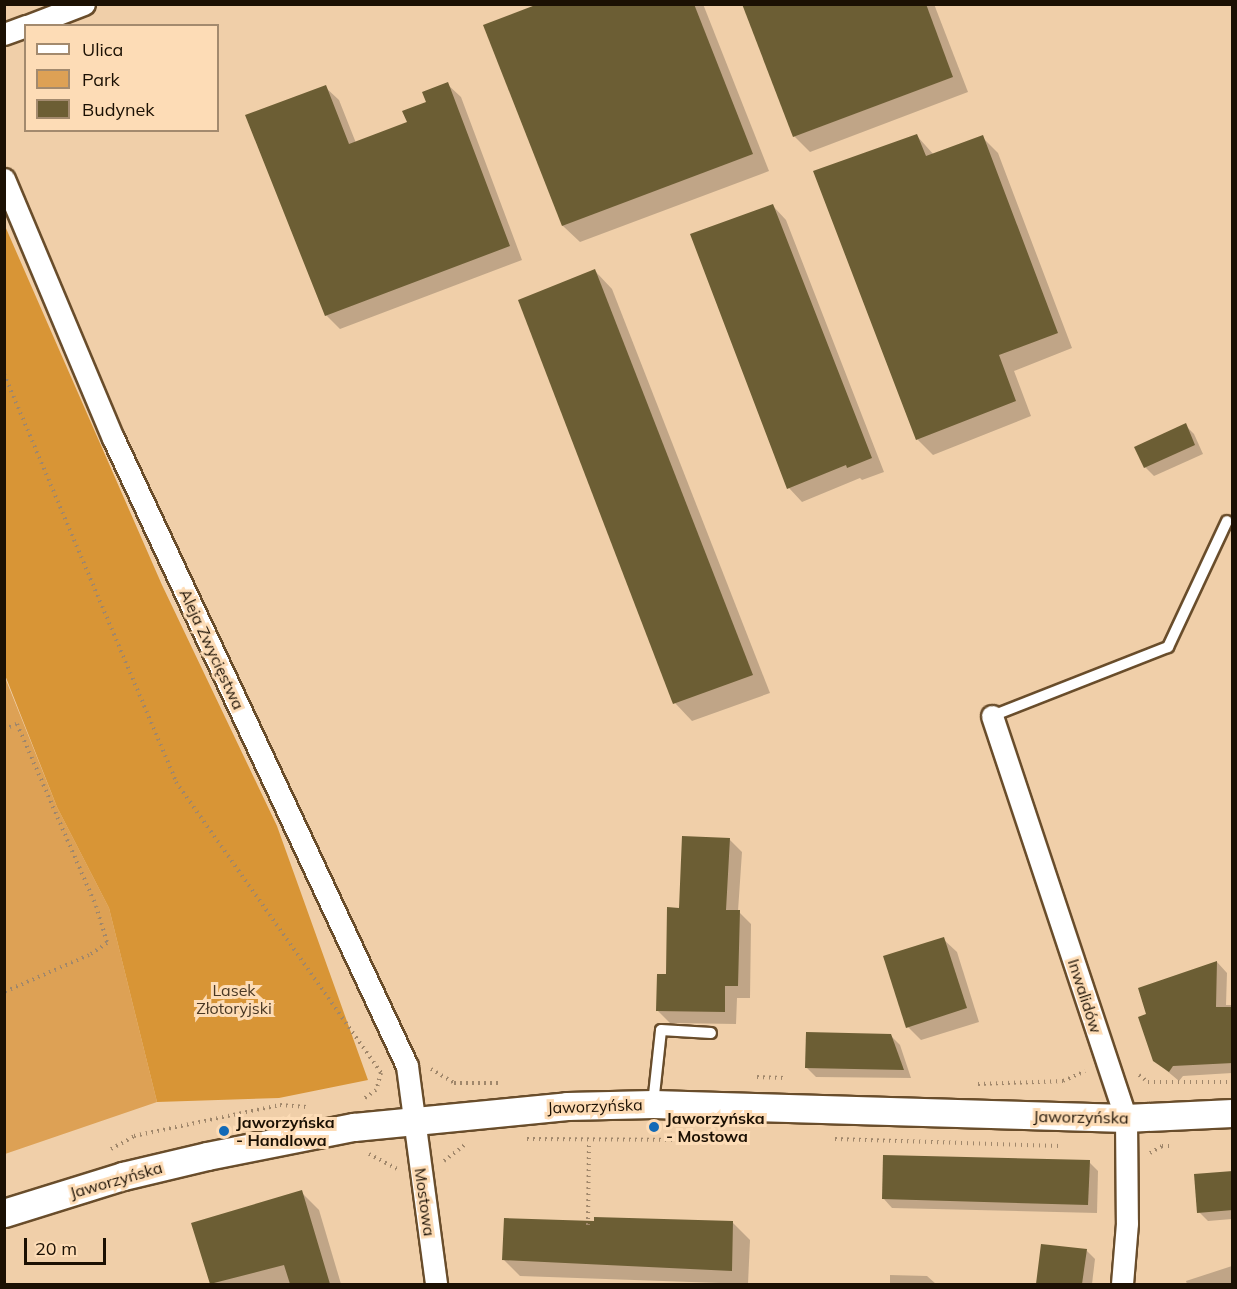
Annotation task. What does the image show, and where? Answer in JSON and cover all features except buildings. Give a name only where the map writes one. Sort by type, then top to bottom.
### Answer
[{"type":"street","points":[[31,24],[84,4]]},
{"type":"street","points":[[4,34],[24,27]]},
{"type":"street","name":"Aleja Zwycięstwa","points":[[4,179],[113,438],[407,1066],[413,1119]]},
{"type":"street","name":"Inwalidów","points":[[992,716],[1125,1118],[1126,1223],[1122,1284]]},
{"type":"street","name":"Jaworzyńska","points":[[4,1213],[123,1176],[207,1156],[354,1127],[413,1119],[567,1106],[653,1104],[1125,1118],[1233,1113]]},
{"type":"street","name":"Mostowa","points":[[413,1119],[436,1284]]},
{"type":"lane","points":[[992,716],[1168,647],[1227,521]]},
{"type":"lane","points":[[653,1104],[661,1030],[711,1033]]},
{"type":"path","points":[[4,374],[176,782],[381,1073],[376,1090],[365,1098],[358,1099]]},
{"type":"path","points":[[4,729],[17,724],[96,906],[107,943],[89,955],[4,992]]},
{"type":"path","points":[[1135,1071],[1148,1082],[1233,1082]]},
{"type":"path","points":[[524,1139],[700,1140],[733,1133]]},
{"type":"path","points":[[825,1139],[1064,1146]]},
{"type":"path","points":[[438,1167],[471,1141]]},
{"type":"path","points":[[588,1225],[589,1141]]},
{"type":"path","points":[[1148,1155],[1162,1146],[1176,1145]]},
{"type":"path","points":[[365,1152],[398,1169]]},
{"type":"green space","name":"Lasek Złotoryjski","points":[[5,226],[162,585],[277,826],[368,1080],[279,1098],[157,1102],[109,908],[57,807],[5,675]]},
{"type":"green space","points":[[4,675],[57,807],[109,908],[157,1102],[5,1154]]},
{"type":"place","name":"Jaworzyńska - Mostowa","points":[[654,1127]]},
{"type":"place","name":"Jaworzyńska - Handlowa","points":[[224,1131]]}]
